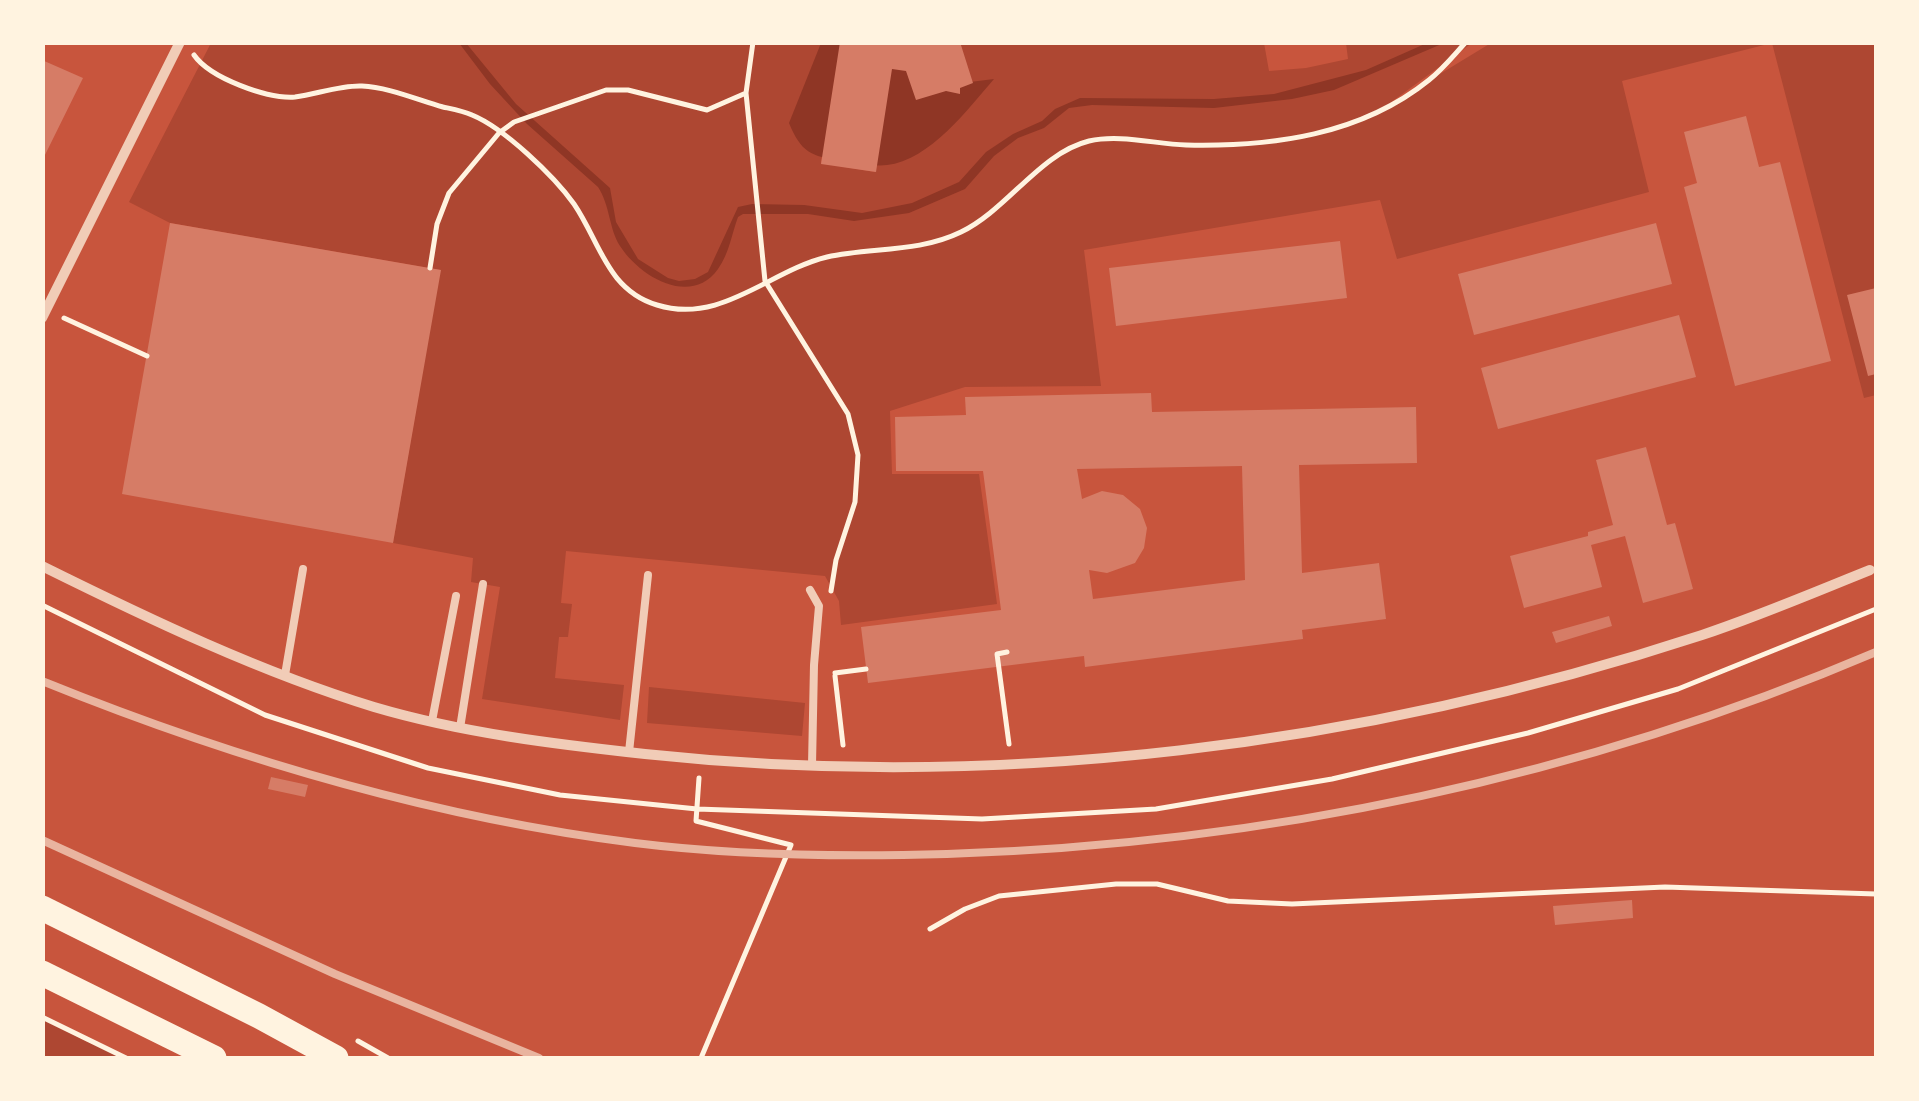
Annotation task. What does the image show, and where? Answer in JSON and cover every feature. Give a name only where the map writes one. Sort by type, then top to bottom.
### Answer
[{"type":"main road","points":[[42,908],[336,1058]]},
{"type":"main road","points":[[42,973],[214,1058]]},
{"type":"street","points":[[45,314],[183,42]]},
{"type":"street","points":[[42,566],[157,621],[374,707],[460,728],[629,752],[812,766],[1012,764],[1211,746],[1387,718],[1496,694],[1705,634],[1870,570]]},
{"type":"lane","points":[[286,675],[303,569]]},
{"type":"lane","points":[[629,752],[648,575]]},
{"type":"lane","points":[[460,728],[483,584]]},
{"type":"lane","points":[[810,590],[820,606],[814,665],[812,766]]},
{"type":"lane","points":[[432,721],[456,596]]},
{"type":"path","points":[[183,42],[202,66],[248,89],[290,97],[363,86],[473,115],[554,177],[577,208],[612,274],[633,295],[660,306],[709,308],[829,256],[903,249],[958,234],[996,212],[1055,156],[1087,142],[1117,138],[1156,144],[1225,146],[1298,138],[1362,122],[1429,80],[1466,42]]},
{"type":"path","points":[[753,42],[746,93],[765,281],[848,414],[858,454],[855,502],[834,570]]},
{"type":"path","points":[[430,268],[438,224],[449,193],[499,132],[514,122],[606,90],[628,90],[707,110],[746,93]]},
{"type":"path","points":[[45,314],[147,356]]},
{"type":"path","points":[[42,605],[264,715],[428,768],[560,796],[697,809],[982,819],[1156,809],[1332,779],[1528,733],[1650,697],[1876,608]]},
{"type":"path","points":[[1007,652],[996,654],[1012,764]]},
{"type":"path","points":[[834,660],[845,765]]},
{"type":"path","points":[[835,673],[866,669]]},
{"type":"path","points":[[698,799],[696,821],[791,845],[701,1058]]},
{"type":"path","points":[[930,929],[999,896],[1116,884],[1158,884],[1228,902],[1292,904],[1614,888],[1720,887],[1876,894]]},
{"type":"path","points":[[42,1017],[126,1058]]},
{"type":"shaded area","points":[[211,43],[840,43],[821,163],[875,172],[892,69],[960,43],[1264,43],[1269,71],[1348,59],[1346,43],[1472,43],[1379,111],[1491,43],[1772,43],[1622,81],[1649,192],[1397,259],[1380,200],[1084,250],[1101,386],[965,387],[890,411],[892,474],[979,474],[997,604],[841,625],[839,601],[825,576],[566,551],[561,603],[572,604],[568,637],[559,637],[555,678],[624,685],[620,720],[482,699],[500,587],[471,582],[473,558],[393,543],[440,270],[170,223],[129,202]]},
{"type":"shaded area","points":[[459,43],[466,43],[516,104],[610,188],[616,222],[638,259],[679,281],[708,272],[738,207],[804,205],[862,213],[912,203],[959,182],[986,152],[1080,98],[1214,99],[1274,94],[1366,70],[1427,43],[1444,43],[1334,90],[1292,99],[1214,108],[1069,108],[1044,128],[1018,138],[994,156],[965,189],[909,213],[854,221],[808,214],[743,214],[738,217],[718,269],[707,280],[680,287],[653,277],[629,257],[616,239],[598,187],[527,124]]},
{"type":"shaded area","points":[[821,43],[921,43],[970,82],[994,79],[933,144],[903,161],[876,165],[822,157],[803,147],[789,123]]},
{"type":"shaded area","points":[[1772,43],[1876,43],[1876,395],[1864,398]]},
{"type":"shaded area","points":[[649,687],[805,703],[802,736],[647,723]]},
{"type":"shaded area","points":[[43,1017],[126,1058],[43,1058]]},
{"type":"building","points":[[840,42],[960,42],[973,83],[960,88],[960,94],[946,91],[916,100],[906,71],[892,69],[876,172],[821,164]]},
{"type":"building","points":[[42,60],[83,78],[42,161]]},
{"type":"building","points":[[1746,116],[1759,167],[1780,162],[1831,361],[1735,386],[1684,187],[1697,183],[1684,132]]},
{"type":"building","points":[[170,223],[441,270],[393,543],[122,494]]},
{"type":"building","points":[[1656,223],[1672,284],[1474,335],[1458,274]]},
{"type":"building","points":[[1340,241],[1347,298],[1116,326],[1109,268]]},
{"type":"building","points":[[1876,288],[1876,374],[1868,376],[1847,295]]},
{"type":"building","points":[[1679,315],[1696,377],[1498,429],[1481,368]]},
{"type":"building","points":[[1151,393],[1152,412],[1416,407],[1417,463],[1299,465],[1302,573],[1379,563],[1386,619],[1302,630],[1303,639],[1085,667],[1084,656],[868,683],[861,627],[1001,610],[983,471],[896,471],[895,417],[966,415],[965,397]],"holes":[[[1242,466],[1245,580],[1093,599],[1089,570],[1107,573],[1135,563],[1144,548],[1147,528],[1140,509],[1123,495],[1102,491],[1082,499],[1077,469]]]},
{"type":"building","points":[[1646,447],[1667,525],[1675,523],[1693,589],[1643,603],[1625,536],[1591,545],[1602,587],[1524,608],[1510,556],[1588,536],[1588,532],[1613,525],[1596,460]]},
{"type":"building","points":[[1609,616],[1612,626],[1556,643],[1552,632]]},
{"type":"building","points":[[271,777],[308,785],[305,797],[268,789]]},
{"type":"building","points":[[1632,900],[1633,918],[1555,925],[1553,906]]},
{"type":"railway","points":[[42,681],[259,759],[483,818],[635,843],[713,851],[908,855],[1066,848],[1185,836],[1421,796],[1652,735],[1876,652]]},
{"type":"railway","points":[[42,840],[335,974],[539,1058]]}]
